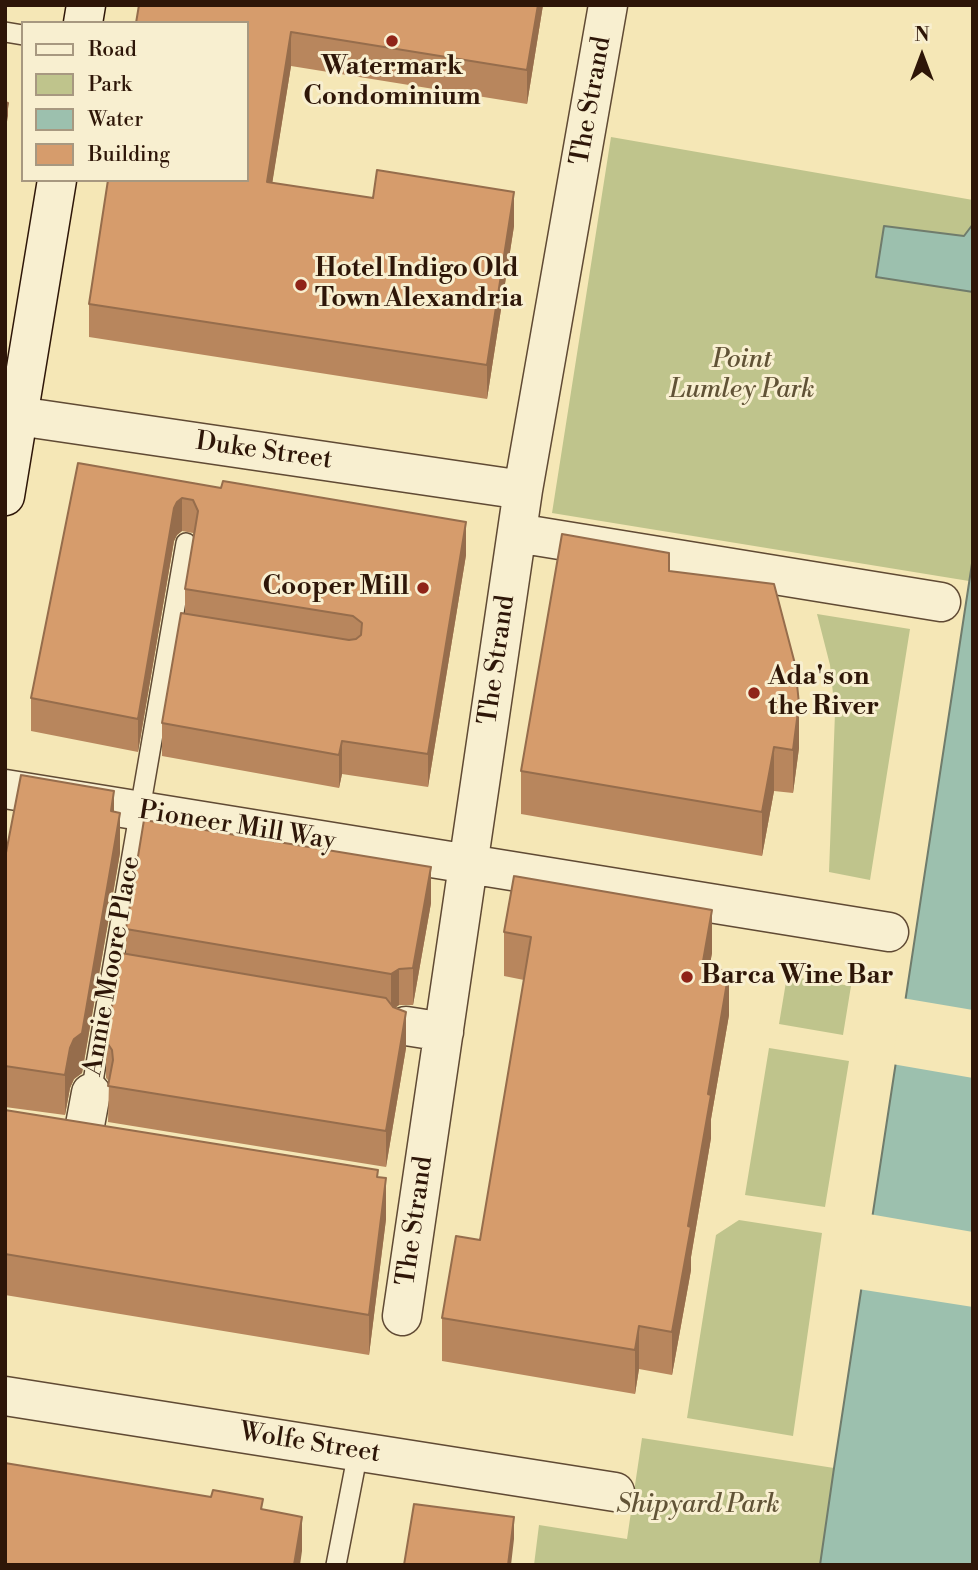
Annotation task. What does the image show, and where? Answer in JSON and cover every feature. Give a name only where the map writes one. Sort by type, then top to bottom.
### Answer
[{"type":"street","name":"The Strand","points":[[402,1317],[523,491],[608,5]]},
{"type":"street","points":[[5,496],[12,416],[57,182]]},
{"type":"street","name":"Duke Street","points":[[12,416],[523,491]]},
{"type":"street","points":[[517,533],[941,602]]},
{"type":"street","name":"Pioneer Mill Way","points":[[5,789],[889,932]]},
{"type":"street","points":[[400,1025],[444,1032]]},
{"type":"street","name":"Annie Moore Place","points":[[44,1134],[96,1143],[91,1093]]},
{"type":"street","points":[[380,1189],[420,1195]]},
{"type":"street","name":"Wolfe Street","points":[[5,1396],[615,1492]]},
{"type":"lane","name":"Annie Moore Place","points":[[91,1093],[118,976],[140,811],[177,633],[186,544]]},
{"type":"lane","points":[[336,1565],[358,1452]]},
{"type":"green space","name":"Point Lumley Park","points":[[611,137],[973,200],[973,224],[964,236],[884,227],[876,276],[973,292],[973,557],[969,581],[552,513]]},
{"type":"green space","points":[[817,614],[910,629],[870,880],[829,872],[835,713],[830,665]]},
{"type":"green space","points":[[787,976],[851,986],[843,1035],[779,1024]]},
{"type":"green space","points":[[769,1048],[849,1061],[825,1207],[745,1195]]},
{"type":"green space","points":[[739,1220],[822,1233],[793,1436],[687,1418],[716,1235]]},
{"type":"green space","name":"Shipyard Park","points":[[642,1438],[834,1468],[820,1565],[534,1565],[539,1525],[627,1539]]},
{"type":"water","points":[[973,224],[973,292],[876,277],[884,226],[964,236]]},
{"type":"water","points":[[973,557],[973,1565],[820,1565],[834,1468]]},
{"type":"pier","points":[[902,998],[973,1010],[973,1078],[892,1064]]},
{"type":"pier","points":[[869,1214],[973,1232],[973,1307],[858,1289]]},
{"type":"building","name":"Hotel Indigo Old Town Alexandria","points":[[139,5],[538,5],[527,70],[291,32],[267,182],[373,198],[377,170],[514,192],[487,365],[89,304],[108,182],[248,182],[248,21],[136,21]]},
{"type":"building","points":[[78,463],[221,488],[223,481],[466,522],[428,754],[342,741],[339,755],[162,723],[181,613],[349,640],[361,635],[362,623],[353,616],[185,589],[198,511],[193,500],[182,498],[174,508],[138,719],[31,698]]},
{"type":"building","points":[[562,534],[669,553],[669,571],[774,584],[795,664],[799,704],[793,750],[774,747],[762,812],[521,771]]},
{"type":"building","points":[[21,775],[114,791],[111,811],[120,813],[82,1033],[74,1039],[70,1048],[65,1075],[5,1066],[5,858]]},
{"type":"building","points":[[144,820],[431,867],[413,968],[399,969],[391,974],[126,929]]},
{"type":"building","points":[[514,876],[712,910],[702,967],[729,971],[688,1226],[691,1227],[672,1332],[639,1326],[635,1350],[442,1318],[456,1236],[480,1240],[531,937],[504,932]]},
{"type":"building","points":[[121,953],[386,998],[393,1007],[406,1012],[386,1131],[108,1086],[113,1060],[112,1050],[106,1041]]},
{"type":"building","points":[[5,1110],[378,1170],[377,1177],[386,1178],[369,1315],[5,1254]]},
{"type":"building","points":[[5,1463],[211,1497],[213,1490],[263,1499],[261,1509],[302,1517],[294,1565],[5,1565]]},
{"type":"building","points":[[414,1504],[514,1517],[508,1565],[404,1565]]},
{"type":"place","name":"Watermark Condominium","points":[[392,41]]},
{"type":"place","name":"Hotel Indigo Old Town Alexandria","points":[[301,285]]},
{"type":"place","name":"Cooper Mill","points":[[423,588]]},
{"type":"place","name":"Ada's on the River","points":[[754,693]]},
{"type":"place","name":"Barca Wine Bar","points":[[687,977]]}]
